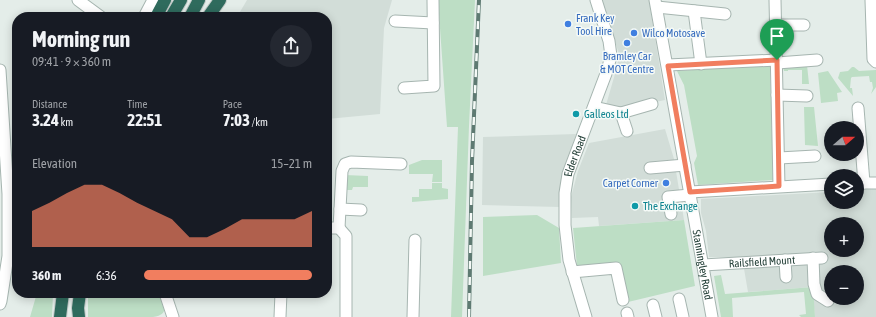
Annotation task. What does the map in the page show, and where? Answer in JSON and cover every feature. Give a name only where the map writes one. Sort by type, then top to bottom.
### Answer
[{"type":"highway","points":[[159,12],[165,0]]},
{"type":"highway","points":[[174,12],[181,0]]},
{"type":"highway","points":[[193,12],[199,0]]},
{"type":"highway","points":[[212,12],[220,0]]},
{"type":"highway","points":[[60,317],[62,298]]},
{"type":"highway","points":[[78,313],[80,298]]},
{"type":"street","points":[[78,0],[94,12]]},
{"type":"street","points":[[147,12],[153,0]]},
{"type":"street","points":[[404,88],[434,86],[433,0]]},
{"type":"street","name":"Elder Road","points":[[586,317],[572,272],[564,225],[565,193],[568,174],[594,107],[611,56],[609,41],[596,0]]},
{"type":"street","points":[[776,0],[779,186]]},
{"type":"street","points":[[870,0],[874,60]]},
{"type":"street","points":[[656,4],[694,11],[726,14]]},
{"type":"street","name":"Stanningley Road","points":[[656,4],[712,317]]},
{"type":"street","points":[[694,11],[702,64]]},
{"type":"street","points":[[395,21],[433,23]]},
{"type":"street","points":[[776,25],[804,25]]},
{"type":"street","points":[[668,66],[817,60]]},
{"type":"street","points":[[0,70],[8,209],[8,256],[2,301],[0,304]]},
{"type":"street","points":[[777,95],[806,96]]},
{"type":"street","points":[[594,107],[621,113],[652,104]]},
{"type":"street","points":[[858,108],[860,169]]},
{"type":"street","points":[[621,113],[627,131]]},
{"type":"street","points":[[779,158],[815,156]]},
{"type":"street","points":[[346,317],[346,236],[339,228],[342,171],[345,164],[351,162],[401,164]]},
{"type":"street","points":[[650,168],[686,166]]},
{"type":"street","points":[[864,183],[876,183]]},
{"type":"street","points":[[671,214],[668,197],[690,193],[824,184]]},
{"type":"street","points":[[340,209],[361,210]]},
{"type":"street","points":[[332,228],[339,228]]},
{"type":"street","points":[[413,317],[415,240]]},
{"type":"street","name":"Railsfield Mount","points":[[702,264],[818,258],[814,284],[817,294],[824,298]]},
{"type":"street","points":[[785,260],[786,277]]},
{"type":"street","points":[[572,272],[616,268],[624,300]]},
{"type":"street","points":[[167,298],[173,317]]},
{"type":"street","points":[[280,298],[280,317]]},
{"type":"street","points":[[680,299],[683,317]]},
{"type":"street","points":[[653,305],[656,317]]},
{"type":"shaded area","points":[[247,0],[392,0],[384,28],[380,114],[332,119],[332,12],[240,12]]},
{"type":"shaded area","points":[[602,0],[649,0],[665,100],[623,109],[606,105],[617,67],[619,54]]},
{"type":"shaded area","points":[[665,129],[674,159],[684,220],[599,226],[598,217],[572,218],[571,197],[578,171],[589,143]]},
{"type":"shaded area","points":[[576,134],[561,182],[560,207],[482,205],[483,137]]},
{"type":"shaded area","points":[[876,189],[876,317],[815,317],[812,287],[748,292],[742,257],[709,257],[706,231],[701,213],[701,199],[824,192],[824,209],[864,209],[864,190]]},
{"type":"green space","points":[[438,0],[475,0],[462,317],[451,317],[458,127],[447,127]]},
{"type":"green space","points":[[770,65],[773,180],[698,185],[694,163],[697,156],[684,85],[677,71]]},
{"type":"green space","points":[[807,65],[809,84],[802,84],[802,70],[784,71],[783,66]]},
{"type":"green space","points":[[852,67],[859,71],[876,70],[876,87],[871,94],[873,88],[869,76],[851,78],[850,88],[852,88],[853,96],[838,78],[840,72],[848,71]]},
{"type":"green space","points":[[828,71],[842,92],[837,93],[838,101],[821,103],[818,73]]},
{"type":"green space","points":[[804,107],[814,107],[818,146],[805,145]]},
{"type":"green space","points":[[422,160],[442,160],[442,182],[432,182],[433,174],[409,174],[409,165]]},
{"type":"green space","points":[[345,175],[368,176],[368,187],[353,187],[352,190],[344,190]]},
{"type":"green space","points":[[432,183],[442,183],[442,188],[448,189],[448,199],[412,202],[412,197],[419,197],[419,189],[432,189]]},
{"type":"green space","points":[[537,215],[559,228],[561,263],[483,276],[483,217]]},
{"type":"green space","points":[[684,220],[695,286],[628,302],[620,267],[577,266],[573,228]]},
{"type":"green space","points":[[721,275],[725,294],[813,287],[815,317],[801,317],[799,315],[806,314],[804,292],[732,298],[733,317],[721,317],[714,276]]},
{"type":"green space","points":[[36,298],[53,298],[52,317],[30,317]]},
{"type":"green space","points":[[88,298],[162,298],[164,305],[164,312],[153,317],[88,317]]},
{"type":"railway","points":[[469,317],[472,161],[479,0]]},
{"type":"place","name":"Frank Key Tool Hire","points":[[568,24]]},
{"type":"place","name":"Wilco Motosave","points":[[634,33]]},
{"type":"place","name":"Bramley Car & MOT Centre","points":[[627,43]]},
{"type":"place","name":"Galleos Ltd","points":[[576,114]]},
{"type":"place","name":"Carpet Corner","points":[[666,183]]},
{"type":"place","name":"The Exchange","points":[[635,206]]},
{"type":"route","points":[[777,60],[779,186],[690,192],[668,66],[777,60]]}]
